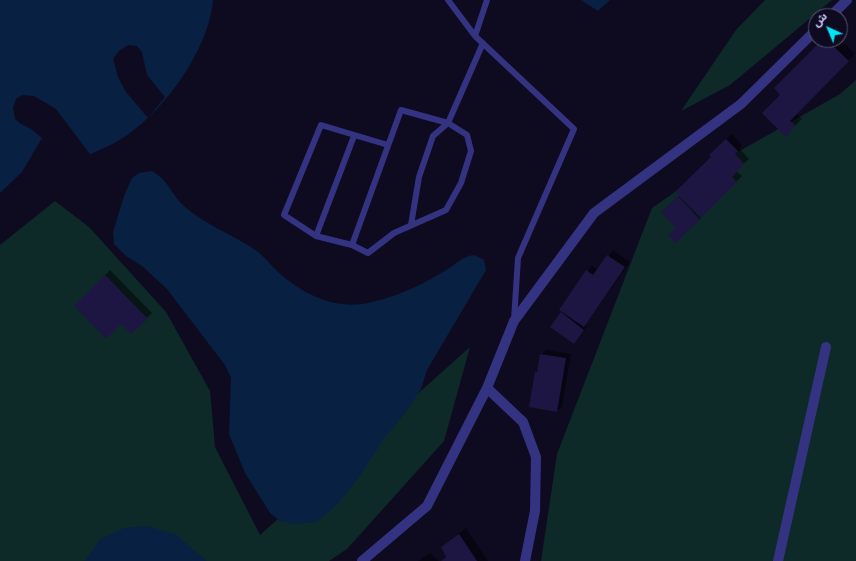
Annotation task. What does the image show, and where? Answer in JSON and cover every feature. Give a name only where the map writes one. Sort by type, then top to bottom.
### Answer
[{"type":"street","points":[[839,8],[847,0]]},
{"type":"street","points":[[362,561],[426,506],[487,388],[514,322],[594,213],[741,104],[808,38]]},
{"type":"street","points":[[778,561],[826,347]]},
{"type":"street","points":[[487,388],[523,422],[536,457],[535,511],[525,561]]},
{"type":"lane","points":[[448,0],[475,36],[574,129],[518,258],[514,322]]},
{"type":"lane","points":[[475,36],[487,0]]},
{"type":"lane","points":[[411,225],[419,177],[433,136],[448,124],[483,43]]},
{"type":"lane","points":[[352,244],[401,110],[448,124],[467,135],[471,151],[461,183],[446,210],[394,233],[368,253],[352,244],[316,236],[284,215],[321,125],[388,145]]},
{"type":"lane","points":[[316,236],[354,136]]},
{"type":"green space","points":[[765,0],[832,0],[822,8],[808,8],[808,20],[730,85],[681,111],[736,30]]},
{"type":"green space","points":[[856,80],[856,561],[541,561],[557,454],[652,208],[708,169],[840,94]]},
{"type":"green space","points":[[55,201],[89,227],[166,312],[210,391],[215,447],[260,535],[470,347],[444,441],[347,549],[329,561],[0,561],[0,245]]},
{"type":"water","points":[[0,0],[213,0],[209,20],[192,61],[180,81],[149,117],[133,131],[116,142],[65,165],[42,138],[22,172],[0,193]]},
{"type":"water","points":[[581,0],[610,0],[598,11]]},
{"type":"water","points":[[152,171],[166,183],[184,206],[192,212],[209,224],[254,249],[278,272],[298,287],[308,293],[331,302],[355,305],[378,301],[426,282],[466,257],[474,255],[484,260],[486,270],[427,370],[421,389],[406,412],[383,440],[360,476],[336,506],[316,522],[295,524],[280,521],[270,513],[245,473],[229,434],[231,378],[225,365],[167,289],[142,266],[126,256],[114,244],[113,232],[124,196],[132,178],[139,173]]},
{"type":"water","points":[[147,526],[175,534],[207,561],[85,561],[99,540],[124,528]]},
{"type":"pier","points":[[128,45],[137,46],[142,52],[147,75],[165,97],[148,118],[126,92],[118,77],[113,59],[119,51]]},
{"type":"pier","points":[[22,95],[34,96],[56,109],[90,154],[65,165],[42,138],[15,119],[13,108],[16,99]]},
{"type":"building","points":[[814,48],[835,48],[849,61],[790,121],[796,126],[786,137],[762,113],[780,95],[774,88]]},
{"type":"building","points":[[726,139],[738,151],[735,154],[744,164],[732,177],[737,182],[701,218],[675,192],[711,157],[709,155]]},
{"type":"building","points":[[678,196],[700,220],[675,243],[668,235],[676,228],[661,212]]},
{"type":"building","points":[[607,255],[625,267],[584,327],[559,310],[586,270],[593,275]]},
{"type":"building","points":[[105,275],[148,319],[131,334],[121,324],[106,339],[74,306]]},
{"type":"building","points":[[561,312],[584,330],[574,344],[550,327]]},
{"type":"building","points":[[540,354],[566,358],[557,412],[529,407],[535,372],[537,372]]},
{"type":"building","points":[[459,534],[477,561],[441,561],[446,557],[441,547]]}]
